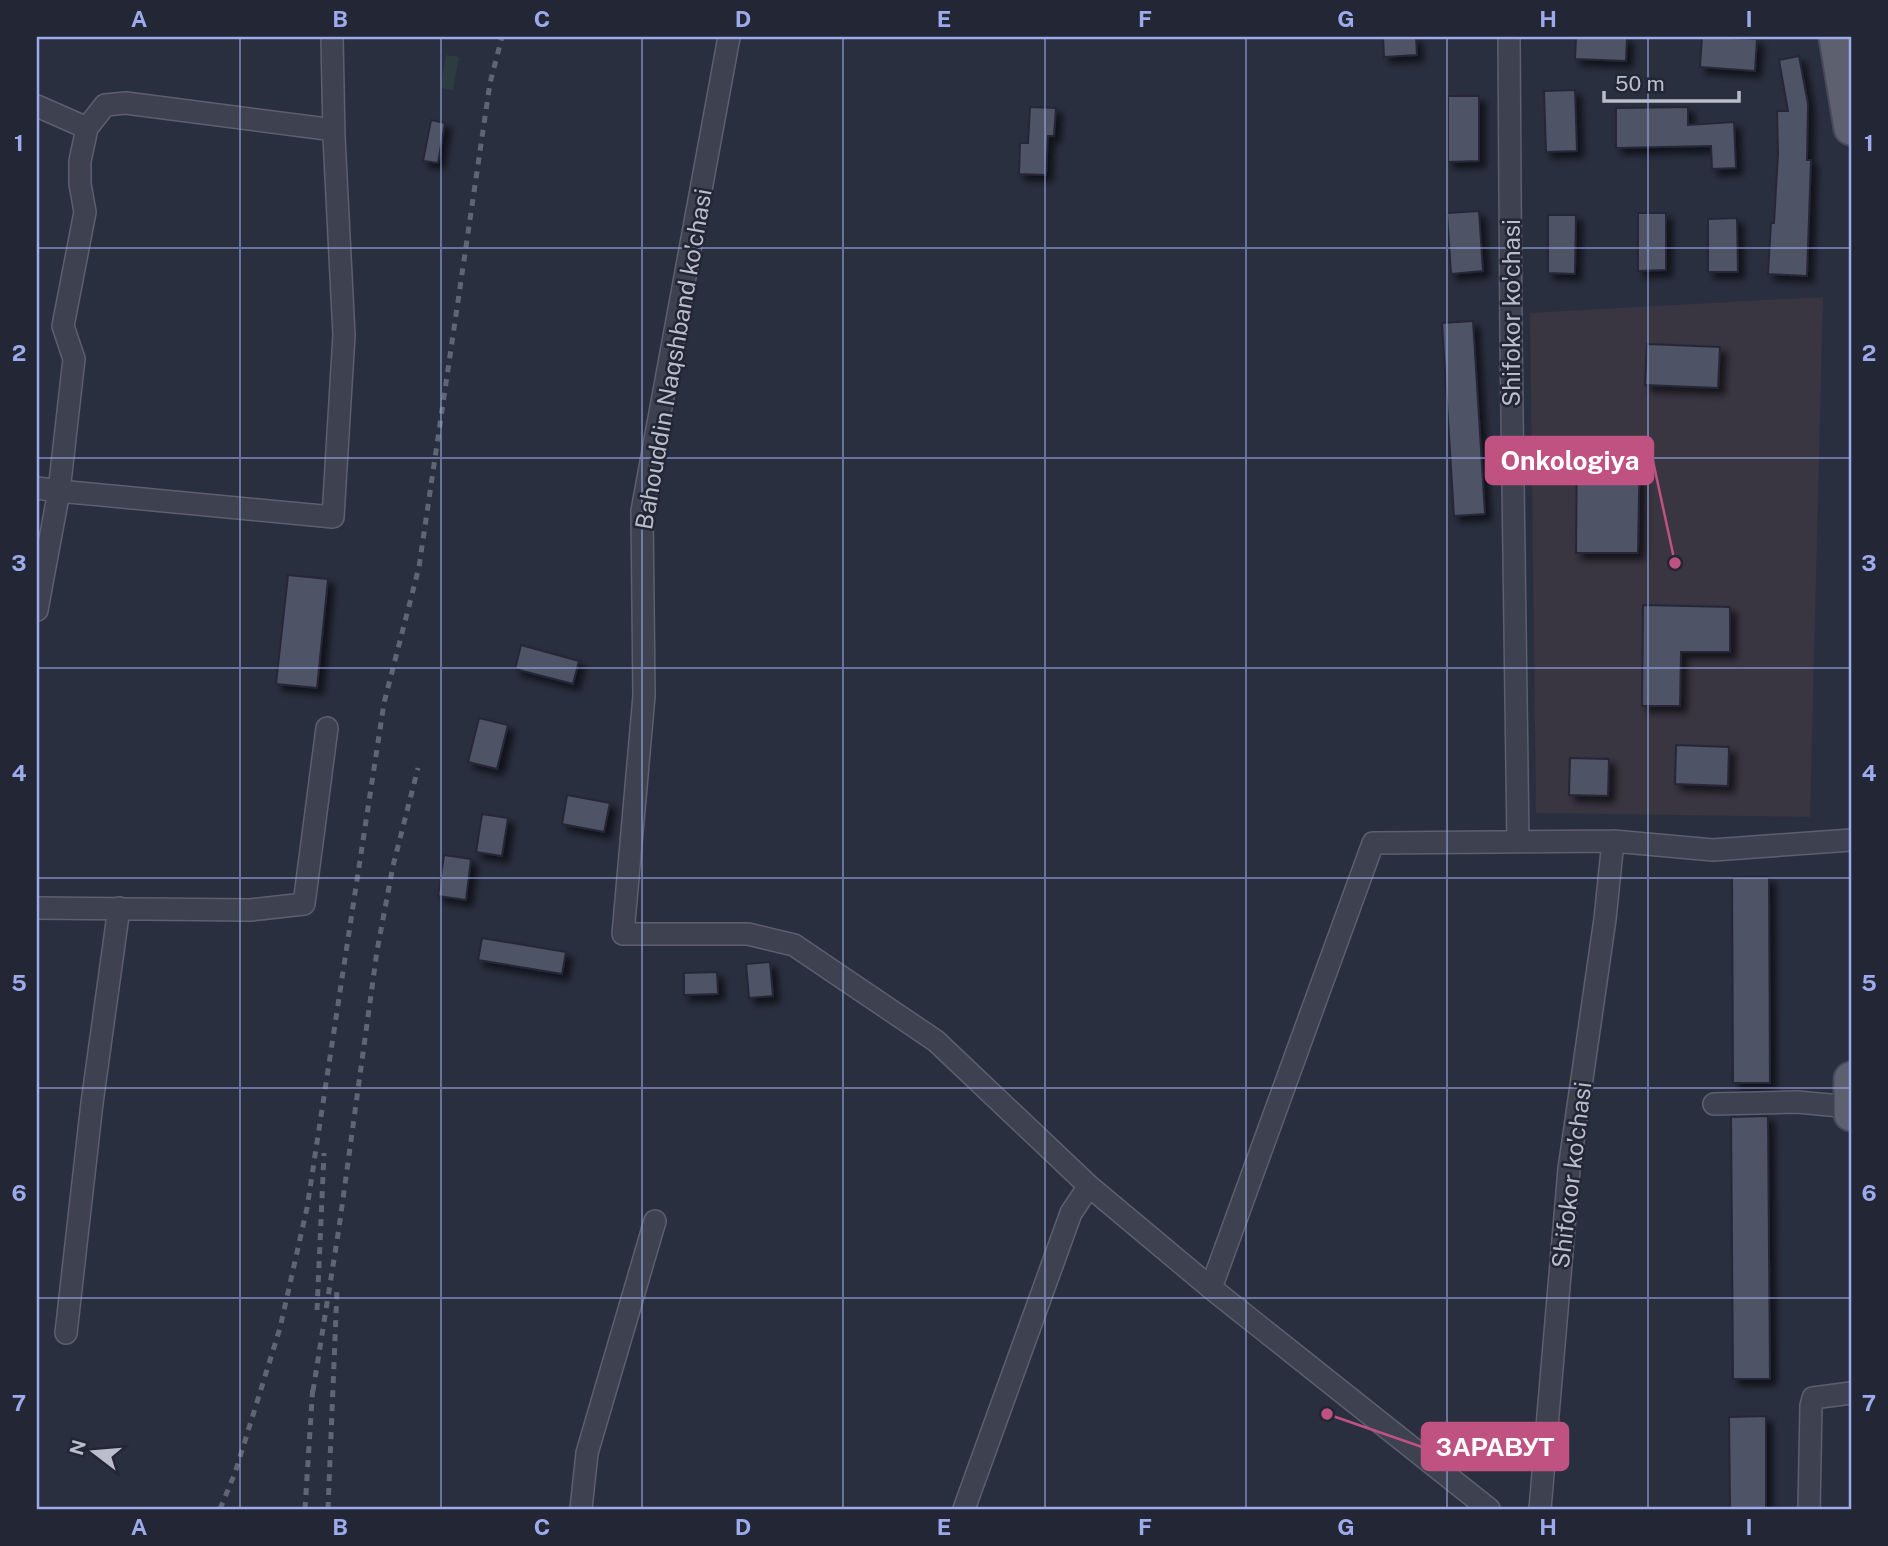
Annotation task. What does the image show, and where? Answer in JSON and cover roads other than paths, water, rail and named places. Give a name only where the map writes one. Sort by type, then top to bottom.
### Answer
[{"type":"main road","points":[[1836,37],[1851,128]]},
{"type":"main road","points":[[1851,1079],[1851,1114]]},
{"type":"street","points":[[37,488],[332,517],[344,335],[332,37]]},
{"type":"street","name":"Bahouddin Naqshband ko'chasi","points":[[729,37],[642,511],[644,696],[623,934],[748,934],[794,945],[936,1041],[1089,1186]]},
{"type":"street","name":"Shifokor ko'chasi","points":[[1509,37],[1510,326],[1518,842]]},
{"type":"street","points":[[37,610],[59,491],[74,359],[63,326],[85,212],[80,184],[80,161],[87,128],[105,105],[126,103],[334,130]]},
{"type":"street","points":[[37,106],[87,128]]},
{"type":"street","points":[[38,913],[119,908],[250,911],[304,904],[327,728]]},
{"type":"street","points":[[1211,1288],[1373,843],[1613,841],[1713,850],[1851,840]]},
{"type":"street","name":"Shifokor ko'chasi","points":[[1540,1509],[1569,1169],[1605,919],[1613,841]]},
{"type":"street","points":[[66,1333],[92,1103],[119,908]]},
{"type":"street","points":[[1714,1104],[1797,1102],[1851,1107]]},
{"type":"street","points":[[964,1509],[1071,1213],[1089,1186],[1211,1288],[1489,1509]]},
{"type":"street","points":[[581,1509],[587,1453],[655,1221]]},
{"type":"street","points":[[1809,1509],[1813,1398],[1851,1393]]},
{"type":"railway","points":[[220,1509],[235,1473],[280,1328],[307,1208],[384,703],[419,567],[490,83],[502,37]]},
{"type":"railway","points":[[313,1391],[339,1228],[377,951],[393,866],[418,768]]},
{"type":"railway","points":[[317,1310],[324,1153]]},
{"type":"railway","points":[[328,1509],[337,1290]]},
{"type":"railway","points":[[305,1509],[313,1384]]},
{"type":"place","name":"Onkologiya","points":[[1675,563]]},
{"type":"place","name":"ЗАРАВУТ","points":[[1327,1414]]}]
